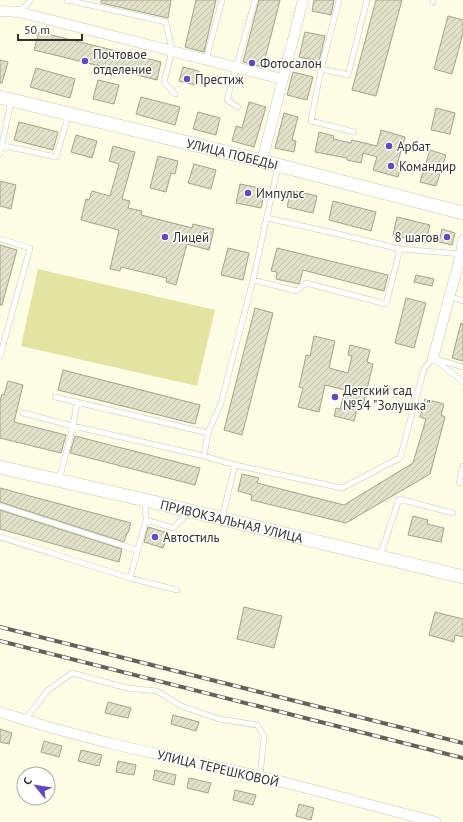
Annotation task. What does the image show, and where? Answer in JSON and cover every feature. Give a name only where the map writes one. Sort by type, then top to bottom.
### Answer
[{"type":"street","points":[[262,161],[303,0]]},
{"type":"street","points":[[0,11],[19,12],[237,67],[282,80]]},
{"type":"street","name":"УЛИЦА ПОБЕДЫ","points":[[6,98],[278,165],[463,213]]},
{"type":"street","points":[[433,358],[449,296],[462,254],[463,240]]},
{"type":"street","name":"ПРИВОКЗАЛЬНАЯ УЛИЦА","points":[[0,467],[145,500],[463,578]]},
{"type":"street","name":"УЛИЦА ТЕРЕШКОВОЙ","points":[[0,712],[112,744],[260,776],[436,822]]},
{"type":"lane","points":[[19,12],[31,0]]},
{"type":"lane","points":[[67,0],[166,22],[172,51],[164,82],[175,94]]},
{"type":"lane","points":[[206,59],[222,0]]},
{"type":"lane","points":[[238,107],[227,100],[255,0]]},
{"type":"lane","points":[[339,0],[321,70],[311,122],[354,132]]},
{"type":"lane","points":[[288,60],[321,70],[348,74],[367,0]]},
{"type":"lane","points":[[0,154],[6,98]]},
{"type":"lane","points":[[1,145],[56,158],[69,114]]},
{"type":"lane","points":[[204,456],[208,433],[221,403],[253,280],[278,165]]},
{"type":"lane","points":[[267,218],[400,249],[462,254]]},
{"type":"lane","points":[[0,239],[30,248],[0,356]]},
{"type":"lane","points":[[253,280],[297,291],[306,283],[386,304],[400,249]]},
{"type":"lane","points":[[449,296],[463,300]]},
{"type":"lane","points":[[433,358],[463,367]]},
{"type":"lane","points":[[433,358],[463,382]]},
{"type":"lane","points":[[23,413],[204,456],[235,465],[342,488],[400,458],[424,369],[433,358]]},
{"type":"lane","points":[[55,397],[208,433]]},
{"type":"lane","points":[[59,481],[73,426],[77,402]]},
{"type":"lane","points":[[222,519],[235,465]]},
{"type":"lane","points":[[459,483],[463,466]]},
{"type":"lane","points":[[380,557],[399,499],[453,513]]},
{"type":"lane","points":[[130,578],[146,520],[145,500]]},
{"type":"lane","points":[[0,506],[137,550]]},
{"type":"lane","points":[[146,520],[173,528],[190,511]]},
{"type":"lane","points":[[0,537],[130,578],[178,590]]},
{"type":"lane","points":[[25,720],[47,691],[72,673],[127,688],[157,691],[181,706],[213,717],[256,725],[264,736],[260,776]]},
{"type":"green space","points":[[38,269],[215,310],[197,386],[21,346]]},
{"type":"building","points":[[101,0],[171,0],[168,18],[101,3]]},
{"type":"building","points":[[196,0],[216,0],[204,52],[185,47]]},
{"type":"building","points":[[259,0],[280,0],[263,67],[243,62]]},
{"type":"building","points":[[314,0],[334,0],[331,15],[312,11]]},
{"type":"building","points":[[376,0],[402,0],[376,96],[352,90]]},
{"type":"building","points":[[448,16],[463,20],[463,33],[452,74],[434,69]]},
{"type":"building","points":[[39,32],[161,62],[157,80],[34,50]]},
{"type":"building","points":[[305,32],[325,36],[319,61],[299,57]]},
{"type":"building","points":[[0,60],[8,62],[2,83],[0,83]]},
{"type":"building","points":[[183,67],[199,71],[195,85],[179,81]]},
{"type":"building","points":[[36,68],[75,79],[70,98],[30,87]]},
{"type":"building","points":[[293,72],[313,77],[307,100],[287,95]]},
{"type":"building","points":[[98,80],[119,85],[114,104],[93,99]]},
{"type":"building","points":[[141,97],[180,107],[175,125],[136,114]]},
{"type":"building","points":[[249,102],[266,107],[254,147],[232,141],[236,126],[242,128]]},
{"type":"building","points":[[436,108],[455,113],[450,134],[431,130]]},
{"type":"building","points":[[198,112],[220,118],[216,135],[193,129]]},
{"type":"building","points":[[284,113],[298,117],[292,140],[296,141],[294,152],[275,148]]},
{"type":"building","points":[[19,122],[58,132],[53,150],[14,140]]},
{"type":"building","points":[[381,130],[405,137],[397,165],[401,166],[398,177],[373,170],[377,157],[363,153],[361,163],[347,160],[347,158],[315,152],[319,132],[334,136],[333,139],[351,143],[352,140],[377,146]]},
{"type":"building","points":[[76,135],[97,141],[92,158],[71,152]]},
{"type":"building","name":"Лицей","points":[[113,146],[135,152],[122,199],[130,201],[128,208],[142,211],[141,215],[192,228],[193,224],[214,229],[209,250],[187,244],[176,285],[166,282],[167,278],[121,267],[120,271],[110,269],[119,230],[81,220],[86,199],[89,200],[92,191],[110,196],[119,164],[109,161]]},
{"type":"building","points":[[430,150],[446,155],[436,186],[420,182]]},
{"type":"building","points":[[158,156],[178,161],[175,174],[171,173],[166,192],[150,188]]},
{"type":"building","points":[[194,164],[216,170],[211,189],[188,183]]},
{"type":"building","points":[[0,181],[16,185],[11,209],[0,206]]},
{"type":"building","points":[[240,184],[265,189],[261,208],[236,203]]},
{"type":"building","points":[[291,190],[317,196],[313,213],[287,207]]},
{"type":"building","points":[[333,201],[376,212],[371,231],[329,220]]},
{"type":"building","points":[[397,217],[430,225],[425,243],[393,235]]},
{"type":"building","name":"8 шагов","points":[[442,229],[455,233],[452,245],[439,242]]},
{"type":"building","points":[[0,245],[17,250],[2,305],[0,305]]},
{"type":"building","points":[[228,248],[249,253],[243,280],[221,275]]},
{"type":"building","points":[[277,248],[388,275],[384,291],[303,270],[299,284],[276,279],[277,272],[271,271]]},
{"type":"building","points":[[416,275],[434,279],[432,286],[414,282]]},
{"type":"building","points":[[406,298],[426,303],[414,348],[395,343]]},
{"type":"building","points":[[255,308],[273,313],[242,435],[224,430]]},
{"type":"building","points":[[461,323],[463,324],[463,361],[452,358]]},
{"type":"building","points":[[314,336],[335,341],[329,368],[348,373],[352,356],[348,355],[350,345],[370,350],[367,362],[373,364],[362,410],[357,409],[354,421],[334,416],[336,408],[340,409],[345,390],[325,385],[319,412],[298,407],[303,388],[299,387],[306,355],[310,356]]},
{"type":"building","points":[[63,370],[200,405],[195,424],[58,390]]},
{"type":"building","points":[[8,381],[23,385],[14,422],[66,435],[61,453],[0,438],[0,401],[2,394],[4,395]]},
{"type":"building","points":[[425,399],[444,404],[441,415],[445,417],[430,474],[346,523],[251,500],[252,495],[238,491],[242,474],[259,478],[257,483],[344,505],[413,463],[426,419],[420,417]]},
{"type":"building","points":[[75,436],[200,468],[195,485],[70,453]]},
{"type":"building","points":[[0,488],[131,523],[128,533],[124,542],[0,502]]},
{"type":"building","points":[[0,510],[122,549],[119,562],[0,529]]},
{"type":"building","points":[[413,516],[428,520],[427,524],[444,528],[441,542],[408,535]]},
{"type":"building","name":"Автостиль","points":[[148,527],[168,533],[163,548],[144,542]]},
{"type":"building","points":[[244,607],[282,616],[274,648],[237,639]]},
{"type":"building","points":[[435,612],[463,619],[463,637],[455,635],[454,642],[429,635]]},
{"type":"building","points":[[108,702],[131,708],[128,718],[105,713]]},
{"type":"building","points":[[173,715],[199,722],[196,731],[171,724]]},
{"type":"building","points":[[0,729],[12,733],[9,744],[0,742]]},
{"type":"building","points":[[44,741],[62,746],[59,757],[41,752]]},
{"type":"building","points":[[81,750],[102,755],[99,766],[78,761]]},
{"type":"building","points":[[118,761],[136,765],[134,775],[116,772]]},
{"type":"building","points":[[155,770],[176,775],[174,785],[153,780]]},
{"type":"building","points":[[189,778],[211,783],[208,793],[187,788]]},
{"type":"building","points":[[235,790],[256,795],[253,805],[233,800]]},
{"type":"building","points":[[299,804],[314,808],[311,820],[296,816]]},
{"type":"railway","points":[[0,627],[463,743]]},
{"type":"railway","points":[[0,641],[463,758]]},
{"type":"place","name":"Почтовое отделение","points":[[85,61]]},
{"type":"place","name":"Фотосалон","points":[[252,63]]},
{"type":"place","name":"Престиж","points":[[187,79]]},
{"type":"place","name":"Арбат","points":[[389,146]]},
{"type":"place","name":"Командир","points":[[391,166]]},
{"type":"place","name":"Импульс","points":[[248,193]]},
{"type":"place","name":"Лицей","points":[[165,237]]},
{"type":"place","name":"8 шагов","points":[[447,237]]},
{"type":"place","name":"Детский сад №54 \"Золушка\"","points":[[335,397]]},
{"type":"place","name":"Автостиль","points":[[155,537]]}]
